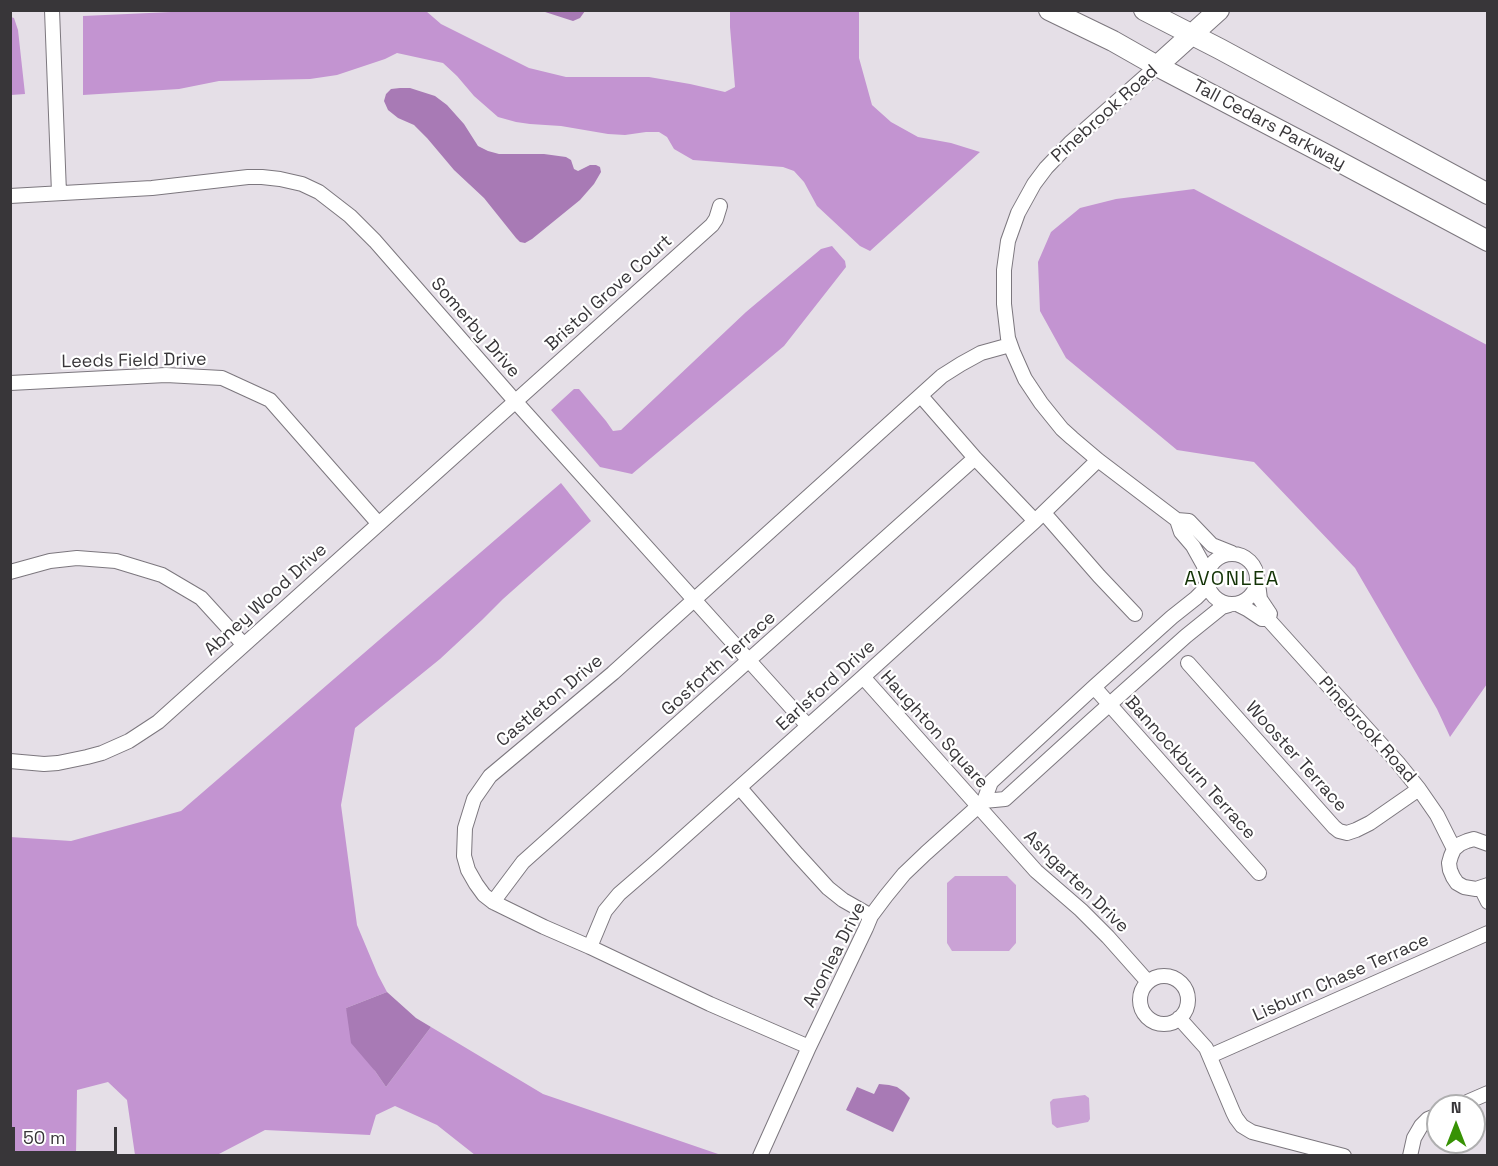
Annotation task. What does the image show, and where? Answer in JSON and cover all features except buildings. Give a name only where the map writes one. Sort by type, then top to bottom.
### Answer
[{"type":"main road","name":"Tall Cedars Parkway","points":[[1049,10],[1113,41],[1156,66],[1488,241]]},
{"type":"main road","points":[[1144,10],[1488,194]]},
{"type":"main road","name":"Pinebrook Road","points":[[1156,66],[1219,10]]},
{"type":"street","points":[[52,10],[59,193]]},
{"type":"street","name":"Pinebrook Road","points":[[1156,66],[1058,154],[1026,198],[1011,233],[1004,270],[1004,304],[1008,338],[1025,379],[1062,429],[1098,460],[1177,520],[1189,521],[1212,545],[1235,554]]},
{"type":"street","name":"Somerby Drive","points":[[10,196],[152,188],[248,177],[280,179],[302,184],[320,192],[350,216],[375,242],[808,726]]},
{"type":"street","name":"Bristol Grove Court","points":[[515,401],[712,225],[720,206]]},
{"type":"street","name":"Castleton Drive","points":[[809,1047],[721,1009],[493,902],[484,895],[468,870],[464,856],[465,828],[474,799],[489,776],[613,672],[942,376],[981,353],[1010,345]]},
{"type":"street","name":"Leeds Field Drive","points":[[10,382],[166,375],[222,378],[270,400],[378,523]]},
{"type":"street","points":[[921,396],[975,458],[1040,517],[1135,614]]},
{"type":"street","name":"Abney Wood Drive","points":[[10,761],[44,764],[71,761],[102,753],[129,741],[152,727],[515,401]]},
{"type":"street","name":"Gosforth Terrace","points":[[493,902],[523,862],[975,458]]},
{"type":"street","name":"Earlsford Drive","points":[[590,947],[605,911],[619,894],[1040,517],[1098,460]]},
{"type":"street","name":"Pinebrook Road","points":[[1177,520],[1181,532],[1197,553],[1207,579]]},
{"type":"street","points":[[1228,554],[1235,554],[1242,555],[1252,564],[1256,570],[1258,583],[1251,597],[1245,602],[1233,604],[1221,602],[1214,597],[1209,591],[1207,579],[1209,567],[1214,561],[1228,554]]},
{"type":"street","points":[[10,572],[50,561],[77,558],[116,561],[162,575],[201,598],[243,644]]},
{"type":"street","name":"Avonlea Drive","points":[[760,1155],[872,916],[904,874],[981,804],[991,782],[1094,687],[1196,598],[1202,592],[1207,579]]},
{"type":"street","name":"Pinebrook Road","points":[[1258,583],[1260,599],[1270,614],[1268,619]]},
{"type":"street","name":"Pinebrook Road","points":[[1233,604],[1247,609],[1262,619],[1268,619],[1398,763],[1437,815],[1454,849]]},
{"type":"street","name":"Avonlea Drive","points":[[981,804],[1005,799],[1185,636],[1222,607],[1233,604]]},
{"type":"street","name":"Wooster Terrace","points":[[1188,663],[1340,831],[1347,833],[1370,823],[1419,789]]},
{"type":"street","name":"Haughton Square","points":[[863,677],[981,804]]},
{"type":"street","name":"Bannockburn Terrace","points":[[1094,687],[1259,873]]},
{"type":"street","points":[[740,788],[828,888],[843,900],[872,916]]},
{"type":"street","name":"Ashgarten Drive","points":[[981,804],[1036,871],[1081,910],[1148,982]]},
{"type":"street","points":[[1488,844],[1474,839],[1460,844],[1454,849],[1449,863],[1457,883],[1471,889],[1484,886],[1488,902]]},
{"type":"street","name":"Lisburn Chase Terrace","points":[[1210,1056],[1488,933]]},
{"type":"street","points":[[1161,976],[1167,976],[1174,978],[1184,987],[1188,1000],[1184,1013],[1174,1022],[1154,1022],[1144,1013],[1140,1000],[1148,982],[1161,976]]},
{"type":"street","points":[[1179,1018],[1202,1042],[1233,1112],[1242,1126],[1252,1132],[1344,1155]]},
{"type":"street","points":[[1410,1155],[1414,1138],[1426,1121]]},
{"type":"shaded area","points":[[193,11],[426,11],[441,24],[529,68],[566,77],[649,77],[725,92],[735,87],[730,11],[859,11],[859,58],[872,105],[891,122],[918,137],[951,143],[980,152],[870,251],[860,246],[817,206],[804,182],[794,171],[783,167],[693,160],[674,149],[667,137],[659,132],[608,134],[561,126],[516,122],[498,117],[474,96],[443,63],[397,53],[337,75],[310,79],[219,81],[179,89],[83,95],[83,16]]},
{"type":"shaded area","points":[[542,11],[585,11],[580,18],[573,21]]},
{"type":"shaded area","points":[[11,17],[14,18],[18,30],[25,94],[11,95]]},
{"type":"shaded area","points":[[410,88],[435,96],[447,105],[464,124],[478,146],[488,151],[499,154],[544,154],[566,157],[571,160],[574,169],[578,171],[590,165],[596,165],[600,167],[601,172],[580,200],[532,239],[525,243],[520,242],[484,198],[454,170],[414,125],[398,118],[388,110],[384,101],[386,94],[391,89]]},
{"type":"shaded area","points":[[1194,189],[1487,345],[1487,684],[1450,737],[1437,709],[1355,568],[1254,462],[1177,450],[1066,358],[1040,311],[1038,262],[1051,232],[1080,208],[1116,199]]},
{"type":"shaded area","points":[[832,246],[845,261],[846,267],[784,346],[632,474],[600,467],[551,410],[574,389],[579,389],[613,431],[621,430],[746,312],[821,249]]},
{"type":"shaded area","points":[[561,483],[591,521],[440,659],[355,728],[341,805],[357,925],[387,992],[346,1008],[375,1071],[386,1087],[431,1027],[543,1094],[721,1155],[475,1155],[437,1125],[395,1106],[376,1115],[370,1135],[265,1130],[217,1155],[135,1155],[127,1100],[108,1082],[77,1090],[76,1155],[11,1155],[10,837],[71,841],[181,811]]},
{"type":"shaded area","points":[[955,876],[1007,876],[1016,885],[1016,943],[1009,951],[952,951],[947,943],[947,883]]},
{"type":"shaded area","points":[[387,992],[416,1018],[431,1027],[386,1087],[351,1043],[346,1008]]},
{"type":"shaded area","points":[[879,1084],[897,1087],[910,1098],[893,1132],[846,1110],[857,1087],[874,1094]]},
{"type":"shaded area","points":[[1085,1095],[1089,1098],[1090,1119],[1088,1122],[1057,1128],[1052,1124],[1050,1102],[1053,1099]]},
{"type":"district","name":"AVONLEA","points":[[1232,580]]}]
